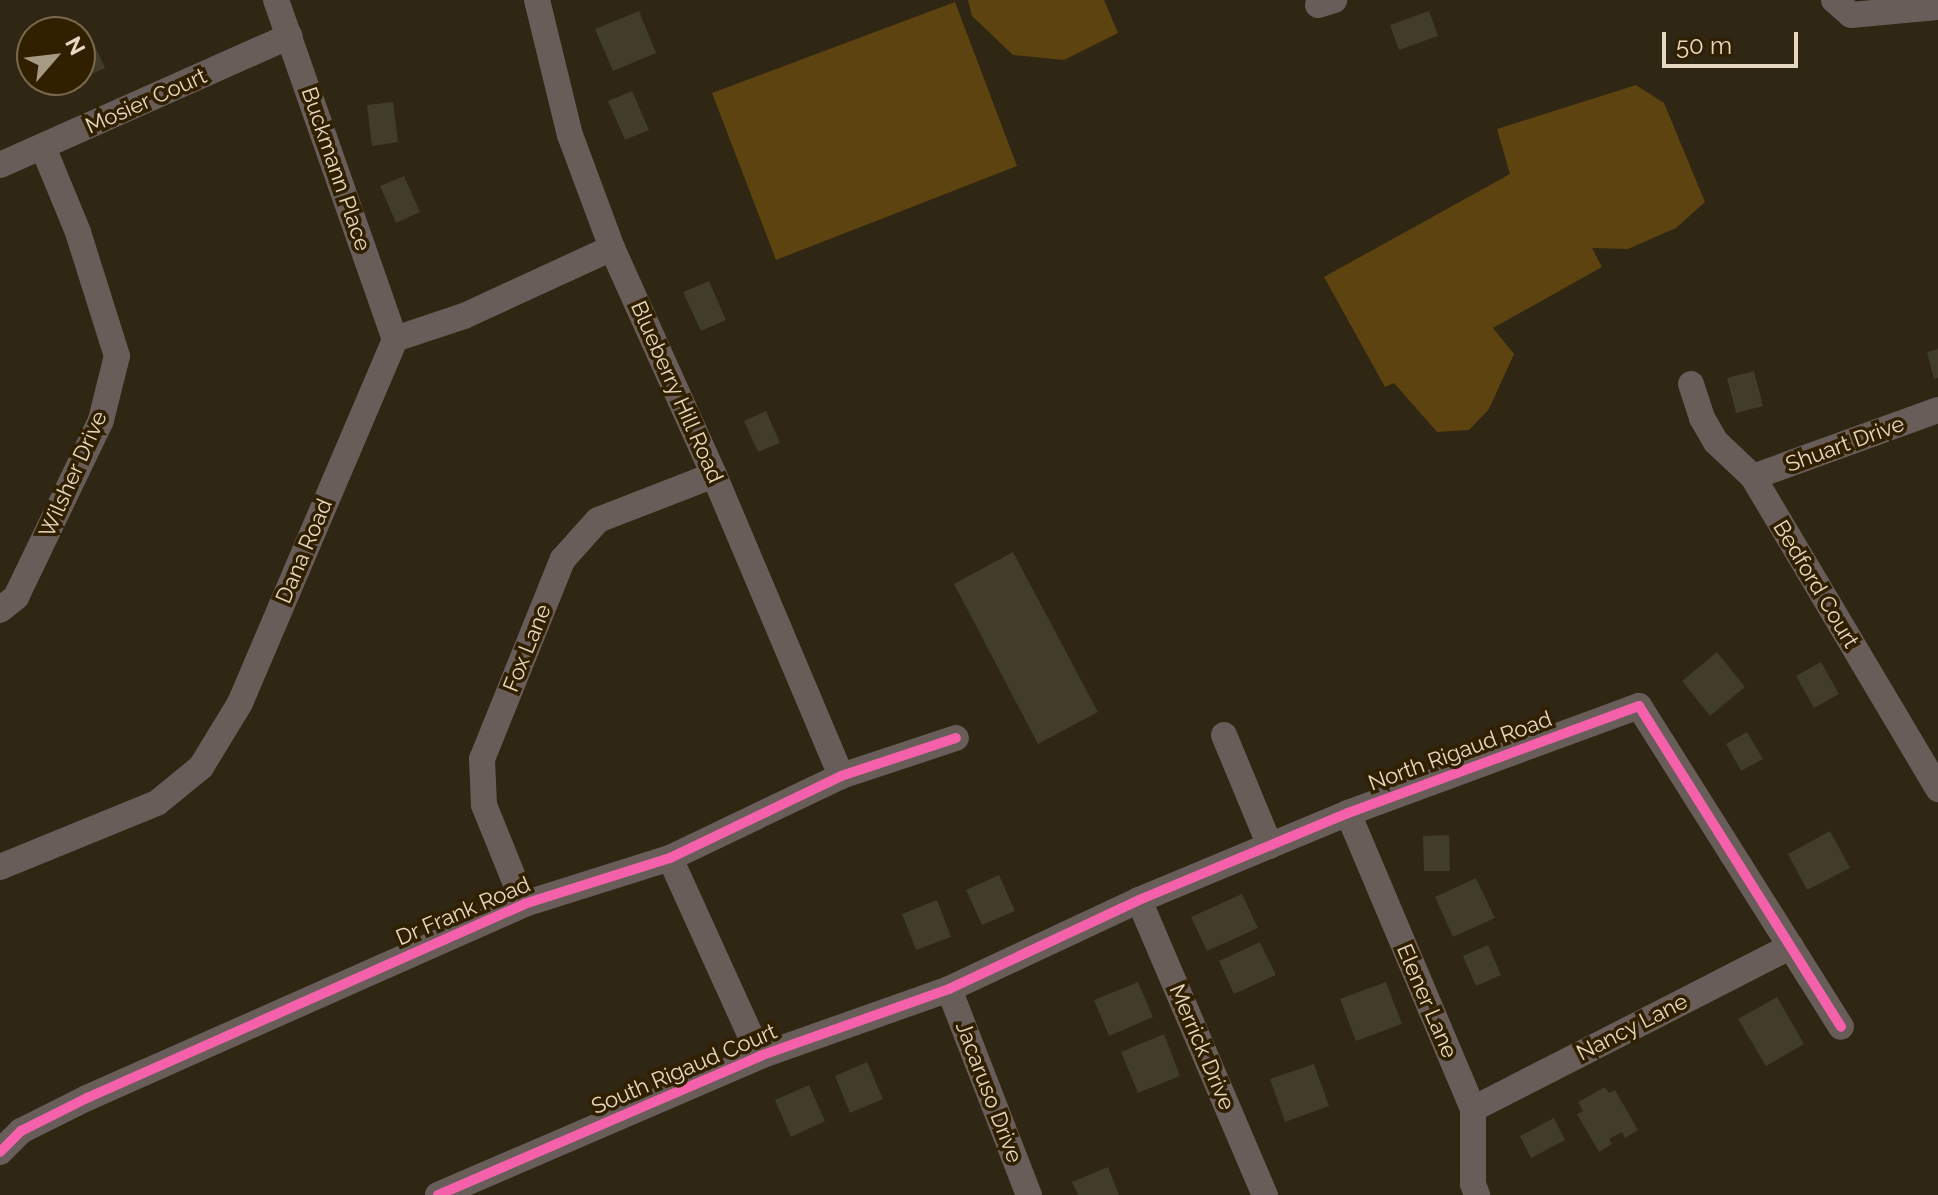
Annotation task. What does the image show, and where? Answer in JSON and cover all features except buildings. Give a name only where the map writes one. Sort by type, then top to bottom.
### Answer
[{"type":"street","name":"Buckmann Place","points":[[276,0],[395,339]]},
{"type":"street","name":"Blueberry Hill Road","points":[[537,0],[570,135],[612,248],[714,475],[841,776]]},
{"type":"street","points":[[1834,0],[1851,15],[1938,7]]},
{"type":"street","name":"Mosier Court","points":[[0,165],[290,36]]},
{"type":"street","name":"Wilsher Drive","points":[[0,610],[16,597],[101,420],[117,356],[78,232],[43,147]]},
{"type":"street","points":[[395,339],[464,316],[612,248]]},
{"type":"street","name":"Dana Road","points":[[0,867],[157,803],[201,767],[240,703],[395,339]]},
{"type":"street","name":"Bedford Court","points":[[1691,384],[1702,418],[1716,442],[1753,477],[1938,789]]},
{"type":"street","name":"Shuart Drive","points":[[1753,477],[1938,410]]},
{"type":"street","name":"Fox Lane","points":[[524,904],[484,805],[482,759],[563,559],[598,520],[714,475]]},
{"type":"street","name":"North Rigaud Road","points":[[949,989],[1139,900],[1348,813],[1639,706],[1841,1027]]},
{"type":"street","points":[[1224,735],[1270,846]]},
{"type":"street","name":"Dr Frank Road","points":[[0,1152],[21,1131],[87,1098],[524,904],[670,858],[841,776],[956,738]]},
{"type":"street","name":"Elener Lane","points":[[1348,813],[1473,1109],[1473,1184],[1477,1195]]},
{"type":"street","points":[[670,858],[760,1056]]},
{"type":"street","name":"Merrick Drive","points":[[1139,900],[1265,1195]]},
{"type":"street","name":"Nancy Lane","points":[[1473,1109],[1791,946]]},
{"type":"street","name":"South Rigaud Court","points":[[438,1195],[760,1056],[949,989]]},
{"type":"street","name":"Jacaruso Drive","points":[[949,989],[1029,1195]]},
{"type":"shaded area","points":[[968,0],[1104,0],[1118,33],[1064,60],[1013,55],[972,16]]},
{"type":"shaded area","points":[[955,2],[1017,166],[776,260],[712,93]]},
{"type":"shaded area","points":[[1636,85],[1664,103],[1705,202],[1676,228],[1628,249],[1592,248],[1602,267],[1493,328],[1514,354],[1489,409],[1469,430],[1437,432],[1394,383],[1385,387],[1324,277],[1510,174],[1497,129]]},
{"type":"cycle path","points":[[438,1195],[760,1056],[949,989],[1139,900],[1348,813],[1639,706],[1841,1027]]},
{"type":"cycle path","points":[[0,1152],[21,1131],[87,1098],[524,904],[670,858],[841,776],[956,738]]}]
